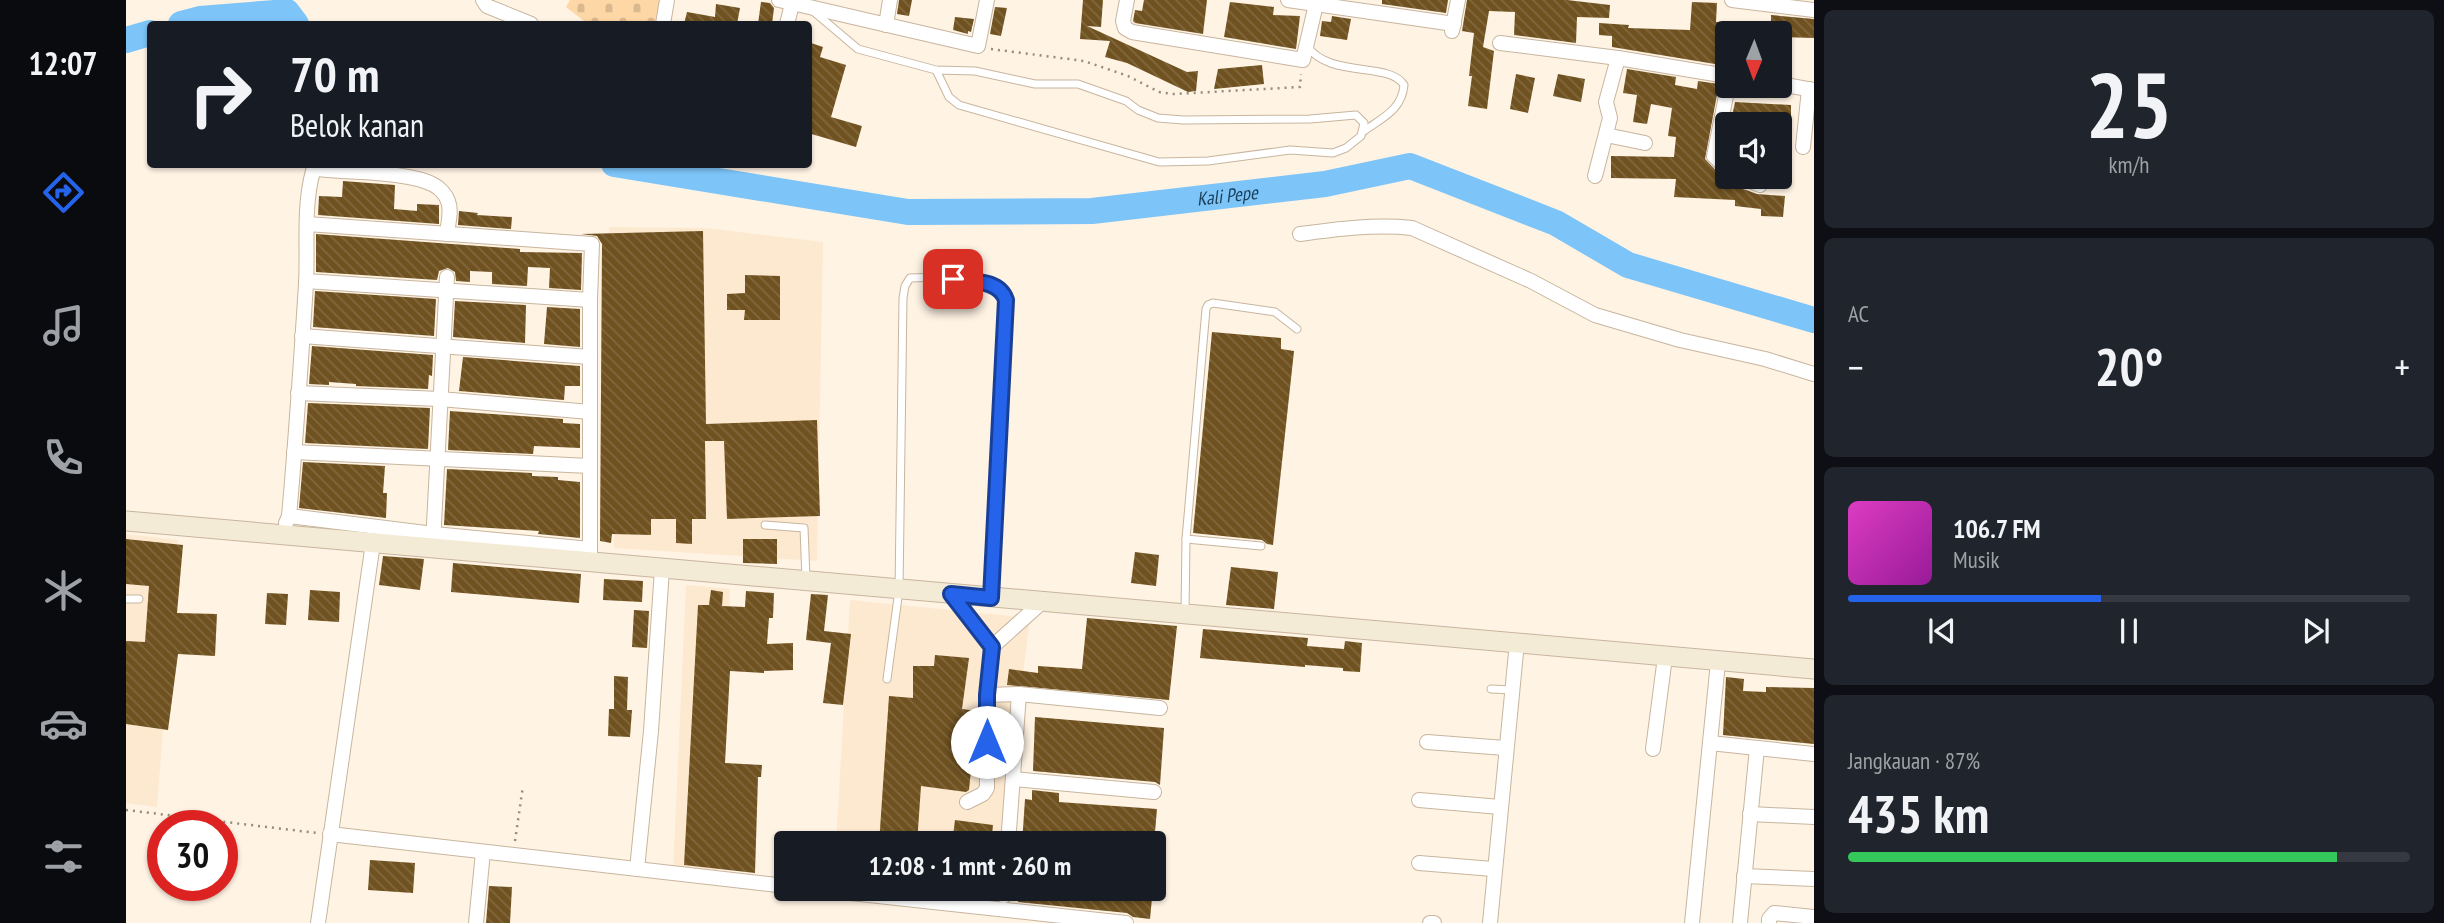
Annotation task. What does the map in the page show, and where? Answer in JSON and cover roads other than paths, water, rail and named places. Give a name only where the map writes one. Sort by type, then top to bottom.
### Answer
[{"type":"main road","points":[[126,521],[373,543],[433,541],[662,569],[1814,669]]},
{"type":"street","points":[[483,0],[487,6],[524,21]]},
{"type":"street","points":[[664,21],[667,0]]},
{"type":"street","points":[[886,24],[890,0]]},
{"type":"street","points":[[788,21],[796,2],[978,46],[987,0]]},
{"type":"street","points":[[1127,0],[1123,21],[1125,28],[1132,32],[1305,53],[1317,2]]},
{"type":"street","points":[[1288,0],[1317,2],[1453,28],[1458,0]]},
{"type":"street","points":[[1732,0],[1814,10]]},
{"type":"street","points":[[1500,43],[1715,74]]},
{"type":"street","points":[[1595,176],[1610,118],[1606,102],[1618,58]]},
{"type":"street","points":[[1792,86],[1812,90],[1803,146]]},
{"type":"street","points":[[1606,135],[1645,143]]},
{"type":"street","points":[[307,223],[447,234],[590,243],[593,247],[590,300],[590,552],[433,541],[287,520],[306,281],[307,223],[313,171],[333,168],[419,180],[435,185],[449,202],[447,234]]},
{"type":"street","points":[[1300,234],[1396,226],[1412,229],[1531,281],[1595,315],[1814,374]]},
{"type":"street","points":[[306,281],[447,283],[590,300]]},
{"type":"street","points":[[433,541],[447,283]]},
{"type":"street","points":[[302,336],[590,356]]},
{"type":"street","points":[[298,393],[440,399],[590,412]]},
{"type":"street","points":[[294,452],[590,466]]},
{"type":"street","points":[[318,923],[373,543]]},
{"type":"street","points":[[637,869],[651,731],[662,569]]},
{"type":"street","points":[[951,594],[992,647]]},
{"type":"street","points":[[967,802],[983,794],[987,788],[987,695],[992,647],[1042,602]]},
{"type":"street","points":[[1490,923],[1493,869],[1517,642]]},
{"type":"street","points":[[1653,749],[1665,657]]},
{"type":"street","points":[[1692,923],[1718,662]]},
{"type":"street","points":[[987,695],[1019,694],[1160,708]]},
{"type":"street","points":[[1009,831],[1019,694]]},
{"type":"street","points":[[1427,742],[1505,748]]},
{"type":"street","points":[[1710,743],[1814,754]]},
{"type":"street","points":[[1741,923],[1757,748]]},
{"type":"street","points":[[1013,779],[1154,792]]},
{"type":"street","points":[[1419,800],[1500,807]]},
{"type":"street","points":[[1750,814],[1814,817]]},
{"type":"street","points":[[330,834],[774,885]]},
{"type":"street","points":[[476,923],[483,852]]},
{"type":"street","points":[[1419,863],[1493,869]]},
{"type":"street","points":[[1744,876],[1814,879]]},
{"type":"street","points":[[924,901],[1126,923]]},
{"type":"street","points":[[1769,923],[1774,913],[1814,917]]},
{"type":"lane","points":[[796,2],[858,49],[936,70],[975,71],[1035,84],[1078,84],[1126,100],[1138,110],[1158,118],[1297,119],[1356,115],[1364,123],[1364,131]]},
{"type":"lane","points":[[936,70],[949,97],[959,104],[1159,162],[1208,160],[1290,150],[1333,153],[1346,148],[1400,103],[1404,85],[1399,77],[1355,70],[1305,53]]},
{"type":"lane","points":[[887,679],[900,590],[903,298],[910,278],[935,277],[991,284],[1003,293],[1006,300],[991,598]]},
{"type":"lane","points":[[1185,614],[1186,539],[1206,309],[1213,303],[1275,312],[1297,329]]},
{"type":"lane","points":[[765,525],[804,528],[806,582]]},
{"type":"lane","points":[[1186,539],[1261,546]]},
{"type":"lane","points":[[126,599],[139,599]]},
{"type":"lane","points":[[1491,689],[1513,690]]},
{"type":"waterway","name":"Kali Pepe","points":[[192,21],[287,12],[294,21]]},
{"type":"waterway","name":"Kali Pepe","points":[[126,40],[147,34]]},
{"type":"waterway","name":"Kali Pepe","points":[[638,168],[908,212],[1092,211],[1325,184],[1410,166],[1556,223],[1628,265],[1814,320]]}]
